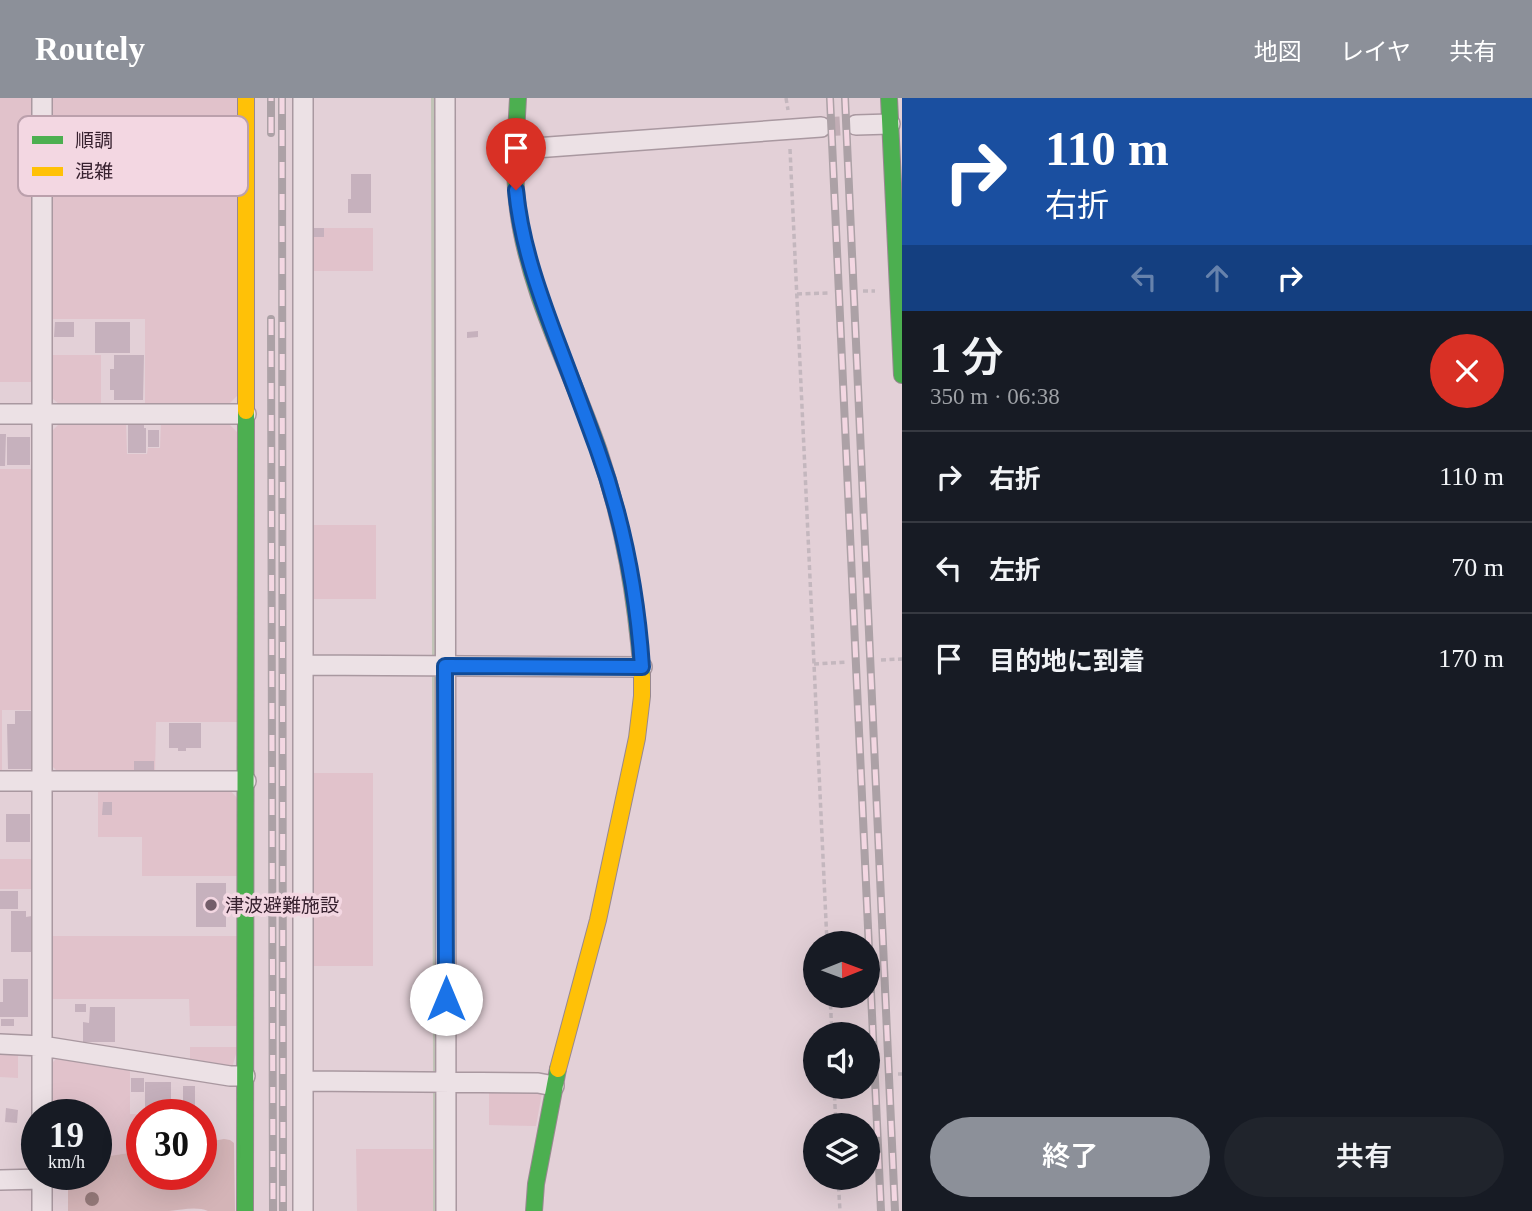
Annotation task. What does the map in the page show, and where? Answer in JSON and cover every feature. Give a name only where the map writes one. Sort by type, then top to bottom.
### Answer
[{"type":"street","points":[[42,98],[42,116]]},
{"type":"street","points":[[246,98],[246,116]]},
{"type":"street","points":[[303,98],[303,1211]]},
{"type":"street","points":[[445,98],[446,1211]]},
{"type":"street","points":[[517,98],[514,169],[518,211],[527,253],[539,293],[598,451],[621,524],[635,598],[642,667],[637,738],[598,920],[554,1086],[536,1184],[534,1211]]},
{"type":"street","points":[[889,98],[896,123],[902,375]]},
{"type":"street","points":[[856,125],[896,123]]},
{"type":"street","points":[[515,148],[821,127]]},
{"type":"street","points":[[42,196],[42,1099]]},
{"type":"street","points":[[246,196],[246,1211]]},
{"type":"street","points":[[0,414],[246,414]]},
{"type":"street","points":[[303,665],[642,667]]},
{"type":"street","points":[[0,781],[246,781]]},
{"type":"street","points":[[0,1044],[41,1046],[230,1076],[246,1076]]},
{"type":"street","points":[[303,1081],[538,1083],[554,1086]]},
{"type":"street","points":[[0,1180],[21,1178]]},
{"type":"street","points":[[42,1190],[42,1211]]},
{"type":"path","points":[[786,98],[826,931]]},
{"type":"path","points":[[797,294],[829,293]]},
{"type":"path","points":[[881,660],[902,659]]},
{"type":"path","points":[[814,664],[847,662]]},
{"type":"path","points":[[839,1190],[840,1211]]},
{"type":"shaded area","points":[[0,98],[32,98],[32,116],[18,116],[18,196],[32,196],[32,382],[0,382]]},
{"type":"shaded area","points":[[52,98],[238,98],[238,116],[52,116]]},
{"type":"shaded area","points":[[52,196],[238,196],[238,395],[228,405],[145,405],[145,319],[52,319]]},
{"type":"shaded area","points":[[312,228],[373,228],[373,271],[312,271]]},
{"type":"shaded area","points":[[52,355],[101,355],[101,405],[60,405],[52,398]]},
{"type":"shaded area","points":[[60,423],[126,423],[127,454],[147,454],[148,448],[160,448],[161,423],[228,423],[238,433],[238,722],[156,722],[155,774],[60,774],[52,766],[52,431]]},
{"type":"shaded area","points":[[0,469],[31,469],[31,710],[2,710],[2,774],[0,774]]},
{"type":"shaded area","points":[[312,525],[376,525],[376,599],[312,599]]},
{"type":"shaded area","points":[[312,773],[373,773],[373,966],[312,966]]},
{"type":"shaded area","points":[[98,788],[228,788],[238,799],[238,876],[142,876],[142,837],[98,837]]},
{"type":"shaded area","points":[[0,859],[31,859],[31,889],[0,889]]},
{"type":"shaded area","points":[[52,936],[239,936],[238,1026],[190,1026],[189,999],[52,999]]},
{"type":"shaded area","points":[[190,1047],[238,1047],[232,1068],[190,1061]]},
{"type":"shaded area","points":[[0,1052],[18,1053],[18,1078],[0,1077]]},
{"type":"shaded area","points":[[58,1057],[130,1069],[130,1099],[126,1099],[126,1153],[112,1156],[112,1099],[52,1099],[52,1063]]},
{"type":"shaded area","points":[[489,1087],[543,1087],[536,1126],[489,1125]]},
{"type":"shaded area","points":[[224,1139],[234,1143],[235,1211],[68,1211],[68,1190],[112,1190],[112,1156],[126,1153],[126,1190],[217,1190],[217,1140]]},
{"type":"shaded area","points":[[356,1149],[433,1149],[433,1211],[357,1211]]},
{"type":"building","points":[[351,174],[371,174],[371,213],[348,213]]},
{"type":"building","points":[[313,228],[324,228],[324,237],[313,237]]},
{"type":"building","points":[[55,322],[74,322],[74,337],[54,337]]},
{"type":"building","points":[[95,322],[130,322],[130,353],[95,353]]},
{"type":"building","points":[[478,331],[478,337],[467,338],[467,332]]},
{"type":"building","points":[[114,355],[144,355],[143,400],[114,400],[114,390],[110,390],[110,369],[114,369]]},
{"type":"building","points":[[128,425],[144,425],[146,428],[146,453],[128,453]]},
{"type":"building","points":[[148,430],[159,430],[159,447],[148,447]]},
{"type":"building","points":[[0,434],[6,434],[5,466],[0,466]]},
{"type":"building","points":[[7,437],[30,437],[30,465],[7,465]]},
{"type":"building","points":[[15,711],[32,711],[32,769],[8,769],[7,724],[15,724]]},
{"type":"building","points":[[169,723],[201,723],[201,748],[178,751],[178,748],[169,748]]},
{"type":"building","points":[[134,761],[154,761],[154,772],[134,772]]},
{"type":"building","points":[[103,802],[112,802],[112,815],[102,815]]},
{"type":"building","points":[[6,814],[30,814],[30,842],[6,842]]},
{"type":"building","name":"津波避難施設","points":[[196,883],[226,883],[226,927],[196,927]]},
{"type":"building","points":[[0,891],[18,891],[18,909],[0,909]]},
{"type":"building","points":[[11,911],[26,911],[26,917],[32,916],[31,952],[11,952]]},
{"type":"building","points":[[3,979],[28,979],[28,1017],[0,1017]]},
{"type":"building","points":[[75,1004],[86,1004],[86,1012],[75,1012]]},
{"type":"building","points":[[90,1007],[115,1007],[115,1042],[83,1042],[83,1022],[89,1023]]},
{"type":"building","points":[[1,1019],[14,1019],[14,1026],[1,1026]]},
{"type":"building","points":[[131,1078],[144,1078],[144,1092],[131,1092]]},
{"type":"building","points":[[145,1082],[171,1082],[171,1099],[145,1099]]},
{"type":"building","points":[[183,1086],[195,1086],[195,1099],[183,1099]]},
{"type":"building","points":[[6,1108],[18,1110],[17,1123],[5,1122]]},
{"type":"waterway","points":[[434,98],[435,657]]},
{"type":"waterway","points":[[435,675],[436,1075]]},
{"type":"waterway","points":[[436,1089],[436,1211]]},
{"type":"tunnel","points":[[821,127],[856,125]]},
{"type":"railway","points":[[271,98],[271,133]]},
{"type":"railway","points":[[282,98],[283,1211]]},
{"type":"railway","points":[[830,98],[881,1211]]},
{"type":"railway","points":[[845,98],[895,1211]]},
{"type":"railway","points":[[271,319],[273,1211]]},
{"type":"traffic: fast","points":[[518,98],[516,182],[524,241],[541,302],[599,451],[615,507],[632,590],[642,676]]},
{"type":"traffic: fast","points":[[889,98],[902,375]]},
{"type":"traffic: fast","points":[[245,1211],[246,411]]},
{"type":"traffic: fast","points":[[534,1211],[536,1184],[558,1069]]},
{"type":"traffic: slow","points":[[246,98],[246,116]]},
{"type":"traffic: slow","points":[[246,196],[246,411]]},
{"type":"traffic: slow","points":[[558,1069],[598,920],[637,738],[642,676]]},
{"type":"place","name":"津波避難施設","points":[[211,905]]},
{"type":"route","points":[[446,999],[445,666],[642,667],[635,598],[621,524],[611,487],[539,293],[527,253],[516,190]]}]
